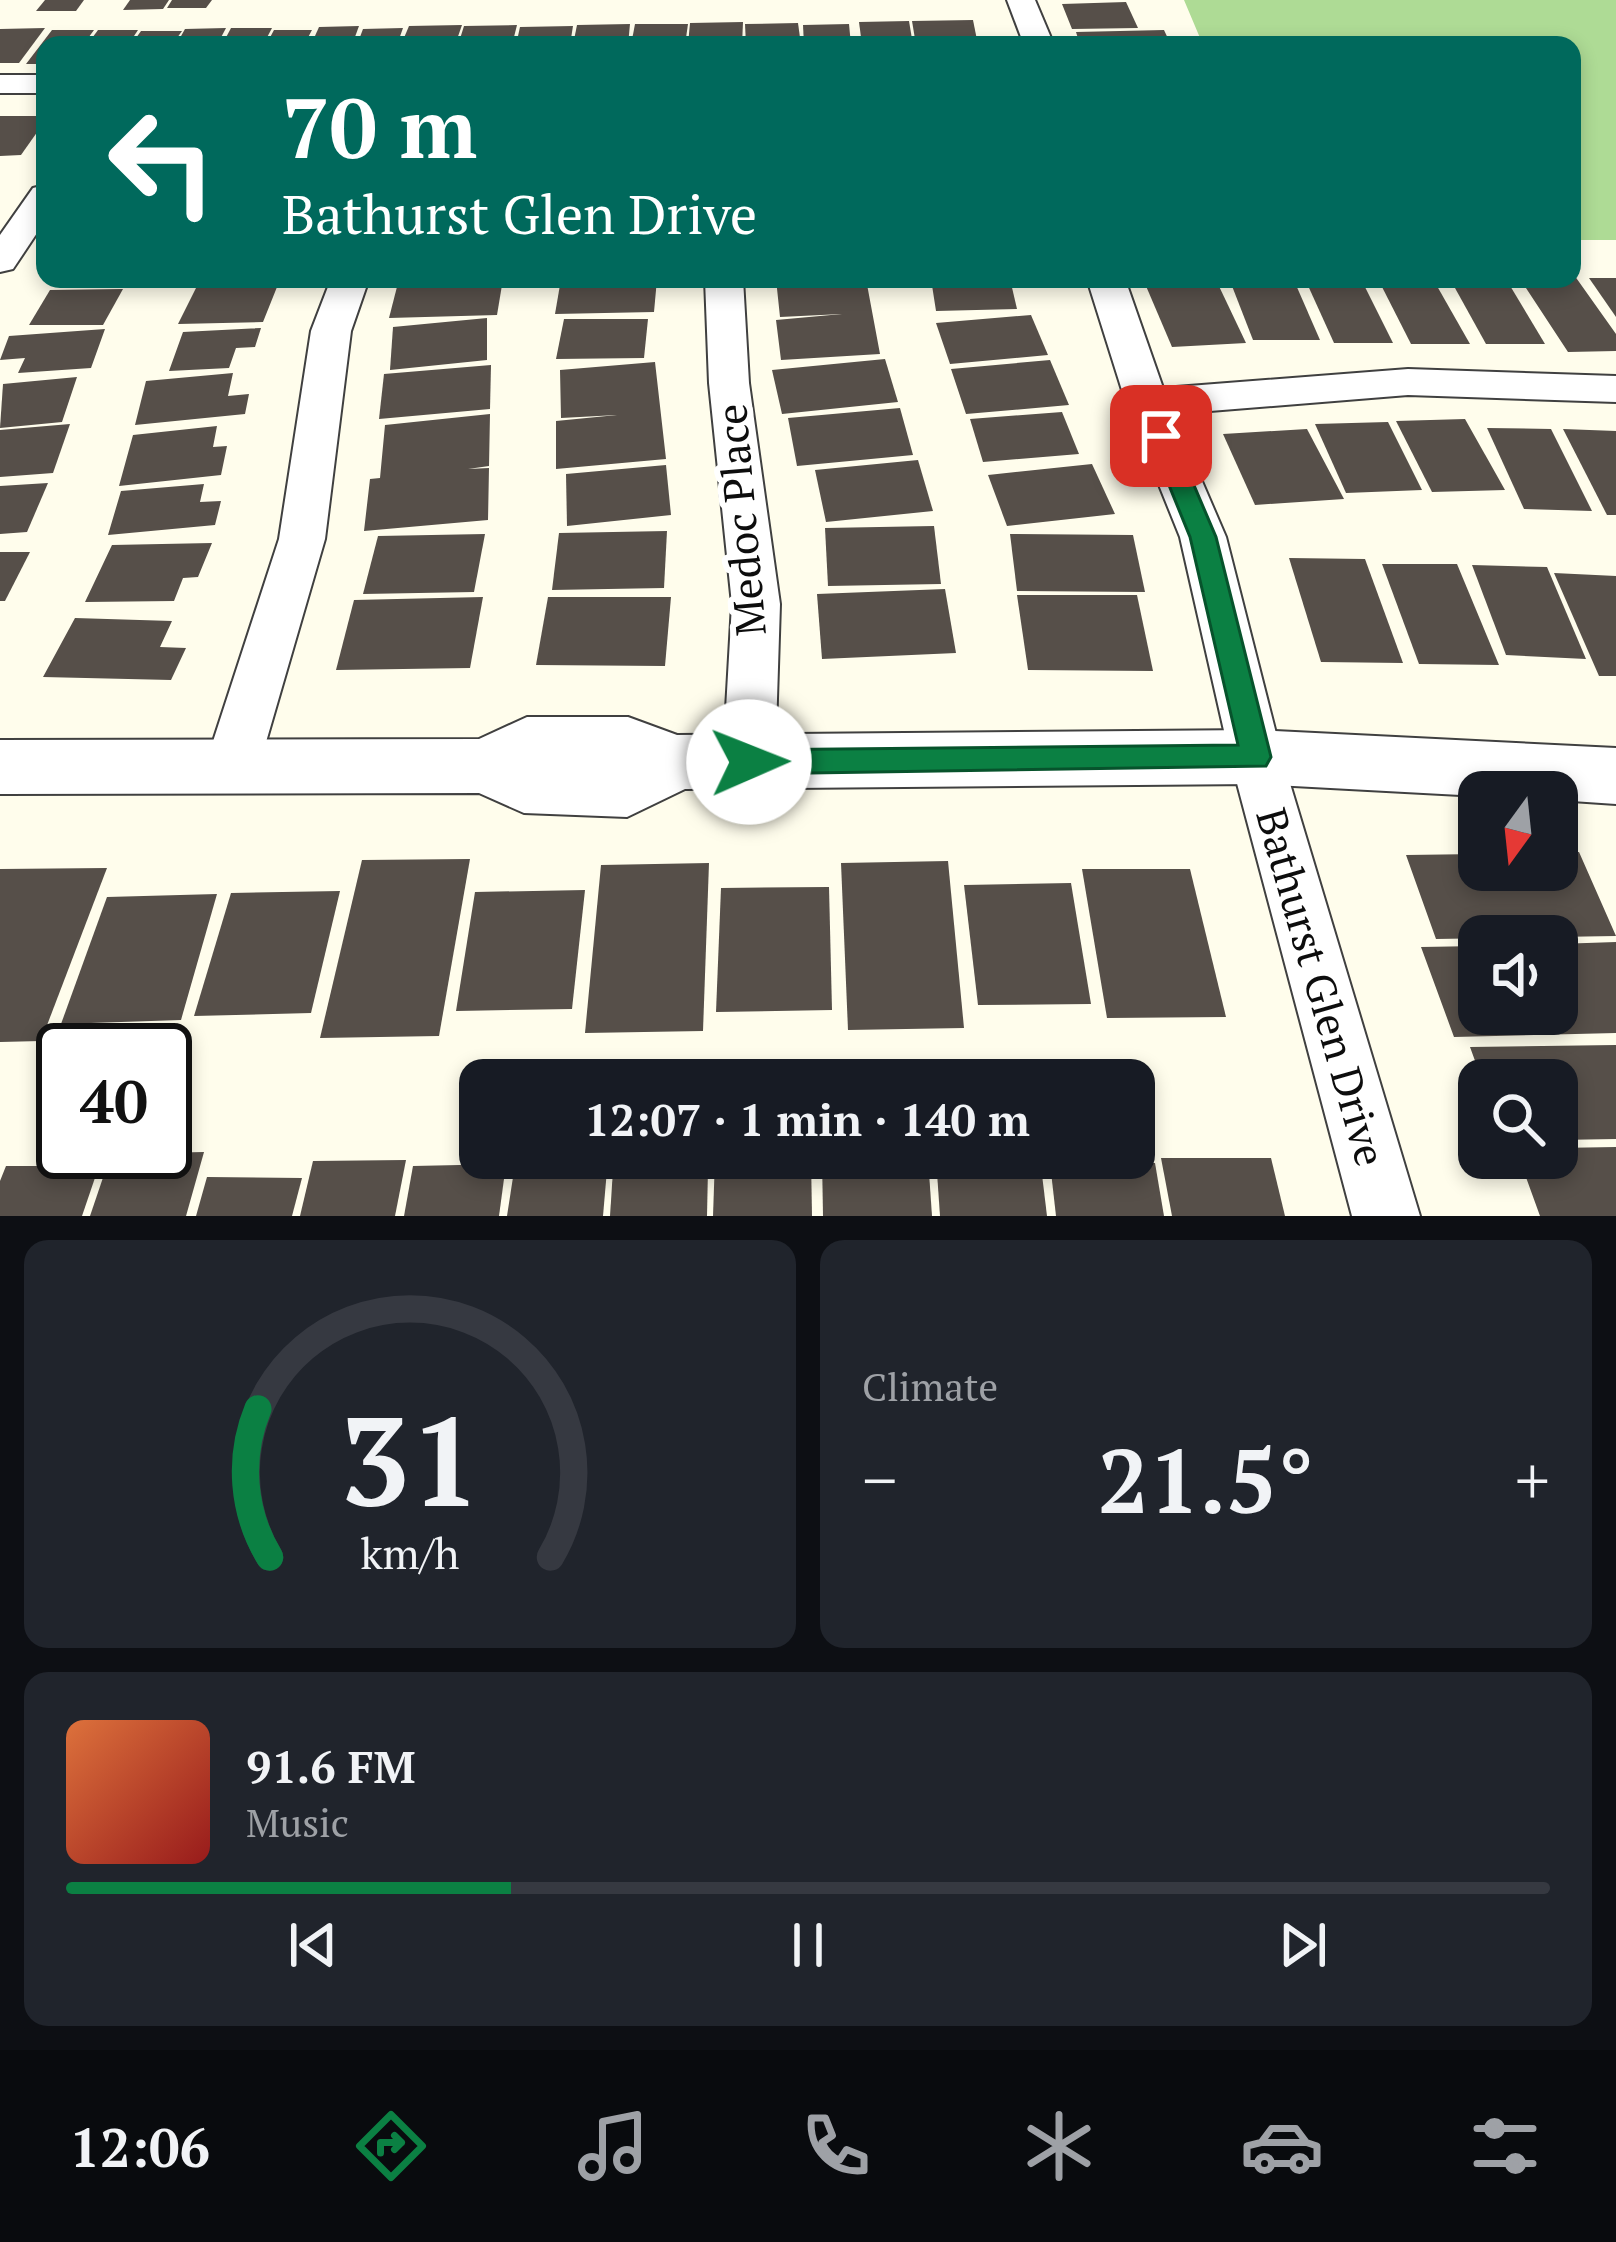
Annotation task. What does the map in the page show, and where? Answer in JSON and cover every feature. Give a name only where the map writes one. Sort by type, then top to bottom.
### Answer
[{"type":"street","points":[[1022,0],[1036,36]]},
{"type":"street","points":[[0,84],[36,84]]},
{"type":"street","points":[[0,261],[36,208]]},
{"type":"street","points":[[232,766],[302,539],[332,332],[347,288]]},
{"type":"street","name":"Medoc Place","points":[[724,288],[729,383],[755,604],[749,762]]},
{"type":"street","name":"Bathurst Glen Drive","points":[[1109,288],[1147,403],[1203,537],[1256,757],[1386,1216]]},
{"type":"street","points":[[1147,403],[1408,382],[1616,388]]},
{"type":"street","points":[[0,767],[488,766],[524,785],[627,789],[675,763],[749,762],[1256,757],[1616,776]]},
{"type":"green space","points":[[1184,0],[1616,0],[1616,240],[1581,240],[1581,36],[1199,36]]},
{"type":"building","points":[[45,0],[84,0],[76,11],[36,11]]},
{"type":"building","points":[[130,0],[169,0],[163,9],[123,10]]},
{"type":"building","points":[[172,0],[212,0],[206,8],[167,8]]},
{"type":"building","points":[[1126,2],[1138,28],[1072,29],[1062,4]]},
{"type":"building","points":[[973,20],[976,36],[914,36],[912,21]]},
{"type":"building","points":[[909,21],[912,36],[861,36],[859,22]]},
{"type":"building","points":[[743,22],[742,36],[689,36],[690,23]]},
{"type":"building","points":[[798,23],[800,36],[746,36],[745,24]]},
{"type":"building","points":[[630,24],[629,36],[575,36],[577,25]]},
{"type":"building","points":[[635,24],[688,24],[686,36],[633,36]]},
{"type":"building","points":[[849,24],[850,36],[804,36],[803,25]]},
{"type":"building","points":[[462,25],[458,36],[405,36],[409,26]]},
{"type":"building","points":[[517,25],[514,36],[461,36],[464,26]]},
{"type":"building","points":[[359,26],[355,36],[315,36],[319,27]]},
{"type":"building","points":[[573,26],[571,36],[518,36],[520,27]]},
{"type":"building","points":[[45,28],[19,63],[0,63],[0,29]]},
{"type":"building","points":[[226,28],[222,36],[181,36],[185,29]]},
{"type":"building","points":[[231,28],[272,28],[268,36],[227,36]]},
{"type":"building","points":[[403,28],[400,36],[360,36],[363,29]]},
{"type":"building","points":[[52,30],[94,30],[90,36],[47,36]]},
{"type":"building","points":[[98,30],[138,30],[134,36],[94,36]]},
{"type":"building","points":[[274,30],[312,30],[309,36],[271,36]]},
{"type":"building","points":[[1164,30],[1167,36],[1077,36],[1076,32]]},
{"type":"building","points":[[141,31],[182,31],[178,36],[137,36]]},
{"type":"building","points":[[0,116],[36,116],[36,134],[21,155],[0,156]]},
{"type":"building","points":[[1589,278],[1616,278],[1616,317]]},
{"type":"building","points":[[1581,285],[1616,334],[1616,351],[1568,352],[1526,288]]},
{"type":"building","points":[[196,288],[277,288],[263,322],[178,324]]},
{"type":"building","points":[[397,288],[502,288],[497,315],[389,318]]},
{"type":"building","points":[[559,288],[656,288],[654,312],[555,314]]},
{"type":"building","points":[[777,288],[868,288],[880,354],[781,360],[776,320],[842,314],[780,317]]},
{"type":"building","points":[[932,288],[1012,288],[1017,309],[936,311]]},
{"type":"building","points":[[1147,288],[1220,288],[1246,343],[1172,347]]},
{"type":"building","points":[[1233,288],[1297,288],[1320,340],[1253,340]]},
{"type":"building","points":[[1309,288],[1366,288],[1393,343],[1334,343]]},
{"type":"building","points":[[1383,288],[1438,288],[1470,344],[1411,344]]},
{"type":"building","points":[[1455,288],[1511,288],[1545,344],[1486,344]]},
{"type":"building","points":[[123,289],[103,325],[29,325],[50,290]]},
{"type":"building","points":[[1031,315],[1048,355],[950,364],[936,323]]},
{"type":"building","points":[[487,318],[487,360],[390,370],[393,327]]},
{"type":"building","points":[[564,319],[648,319],[644,358],[556,359]]},
{"type":"building","points":[[261,328],[255,347],[236,348],[229,368],[169,371],[183,332]]},
{"type":"building","points":[[105,329],[91,368],[18,373],[25,358],[0,360],[9,336]]},
{"type":"building","points":[[885,359],[898,402],[782,414],[772,370]]},
{"type":"building","points":[[1050,360],[1069,405],[966,414],[951,369]]},
{"type":"building","points":[[655,362],[666,459],[556,469],[556,421],[617,415],[561,418],[560,370]]},
{"type":"building","points":[[491,365],[490,409],[379,419],[384,374]]},
{"type":"building","points":[[233,373],[228,396],[249,394],[245,414],[135,425],[146,381]]},
{"type":"building","points":[[77,377],[62,422],[0,428],[3,384]]},
{"type":"building","points":[[900,408],[913,455],[797,466],[788,418]]},
{"type":"building","points":[[1062,412],[1079,454],[983,462],[970,419]]},
{"type":"building","points":[[490,414],[489,466],[468,469],[489,468],[488,520],[364,531],[370,479],[380,478],[385,425]]},
{"type":"building","points":[[1465,419],[1505,490],[1432,492],[1396,421]]},
{"type":"building","points":[[1388,422],[1422,490],[1346,493],[1315,424]]},
{"type":"building","points":[[70,424],[53,473],[0,477],[0,430]]},
{"type":"building","points":[[217,426],[213,447],[227,446],[221,475],[119,486],[133,435]]},
{"type":"building","points":[[1487,428],[1551,429],[1592,511],[1524,509]]},
{"type":"building","points":[[1307,429],[1344,499],[1255,505],[1223,434]]},
{"type":"building","points":[[1563,429],[1616,431],[1616,515],[1607,515]]},
{"type":"building","points":[[918,460],[933,511],[826,522],[815,470]]},
{"type":"building","points":[[1092,464],[1115,514],[1007,526],[988,475]]},
{"type":"building","points":[[666,465],[671,515],[567,526],[566,474]]},
{"type":"building","points":[[48,483],[27,532],[0,534],[0,486]]},
{"type":"building","points":[[204,484],[200,502],[221,501],[215,525],[108,535],[121,491]]},
{"type":"building","points":[[934,526],[941,584],[828,586],[825,528]]},
{"type":"building","points":[[667,531],[664,588],[552,590],[559,533]]},
{"type":"building","points":[[485,534],[474,592],[363,594],[378,536]]},
{"type":"building","points":[[1010,534],[1133,535],[1145,592],[1017,591]]},
{"type":"building","points":[[212,543],[198,577],[183,578],[174,601],[85,602],[112,545]]},
{"type":"building","points":[[0,552],[30,552],[5,601],[0,601]]},
{"type":"building","points":[[1289,558],[1365,559],[1403,663],[1321,662]]},
{"type":"building","points":[[1382,564],[1457,564],[1499,665],[1419,664]]},
{"type":"building","points":[[1472,565],[1547,567],[1586,659],[1506,655]]},
{"type":"building","points":[[1554,573],[1616,576],[1616,676],[1599,676]]},
{"type":"building","points":[[945,589],[956,653],[822,659],[817,594]]},
{"type":"building","points":[[1017,595],[1137,595],[1153,671],[1028,670]]},
{"type":"building","points":[[483,597],[470,668],[336,670],[354,600]]},
{"type":"building","points":[[548,597],[671,597],[665,666],[536,665]]},
{"type":"building","points":[[75,618],[172,621],[160,647],[186,648],[171,680],[43,677]]},
{"type":"building","points":[[1578,852],[1616,936],[1578,937],[1578,915],[1458,915],[1458,939],[1436,939],[1406,855],[1458,854],[1458,891],[1578,891]]},
{"type":"building","points":[[470,859],[439,1036],[320,1038],[362,860]]},
{"type":"building","points":[[948,861],[964,1028],[848,1030],[841,863]]},
{"type":"building","points":[[709,863],[703,1031],[585,1033],[601,865]]},
{"type":"building","points":[[107,868],[48,1023],[36,1023],[36,1041],[0,1042],[0,869]]},
{"type":"building","points":[[1082,869],[1190,869],[1226,1017],[1107,1018]]},
{"type":"building","points":[[1071,883],[1091,1004],[978,1005],[964,885]]},
{"type":"building","points":[[829,887],[832,1010],[716,1012],[721,888]]},
{"type":"building","points":[[585,890],[572,1009],[456,1011],[475,892]]},
{"type":"building","points":[[340,891],[311,1013],[194,1016],[231,893]]},
{"type":"building","points":[[217,894],[181,1020],[61,1023],[107,897]]},
{"type":"building","points":[[1616,942],[1616,1033],[1578,1034],[1578,943]]},
{"type":"building","points":[[1458,946],[1458,1035],[1535,1035],[1454,1037],[1421,947]]},
{"type":"building","points":[[1616,1045],[1616,1139],[1578,1140],[1578,1059],[1474,1059],[1470,1047]]},
{"type":"building","points":[[1616,1147],[1616,1216],[1540,1216],[1527,1179],[1578,1179],[1578,1148]]},
{"type":"building","points":[[192,1152],[204,1152],[186,1216],[90,1216],[103,1179],[192,1179]]},
{"type":"building","points":[[1161,1158],[1271,1158],[1285,1216],[1172,1216]]},
{"type":"building","points":[[406,1160],[395,1216],[300,1216],[313,1161]]},
{"type":"building","points":[[1155,1163],[1164,1216],[1056,1216],[1052,1179],[1155,1179]]},
{"type":"building","points":[[459,1165],[459,1179],[504,1179],[499,1216],[404,1216],[413,1166]]},
{"type":"building","points":[[6,1166],[36,1166],[36,1179],[95,1179],[82,1216],[0,1216],[0,1181]]},
{"type":"building","points":[[207,1177],[302,1178],[292,1216],[196,1216]]},
{"type":"building","points":[[513,1179],[606,1179],[603,1216],[507,1216]]},
{"type":"building","points":[[612,1179],[708,1179],[707,1216],[610,1216]]},
{"type":"building","points":[[714,1179],[811,1179],[812,1216],[713,1216]]},
{"type":"building","points":[[822,1179],[929,1179],[932,1216],[823,1216]]},
{"type":"building","points":[[937,1179],[1043,1179],[1047,1216],[940,1216]]},
{"type":"route","points":[[749,762],[1256,757],[1203,537],[1161,436]]}]
